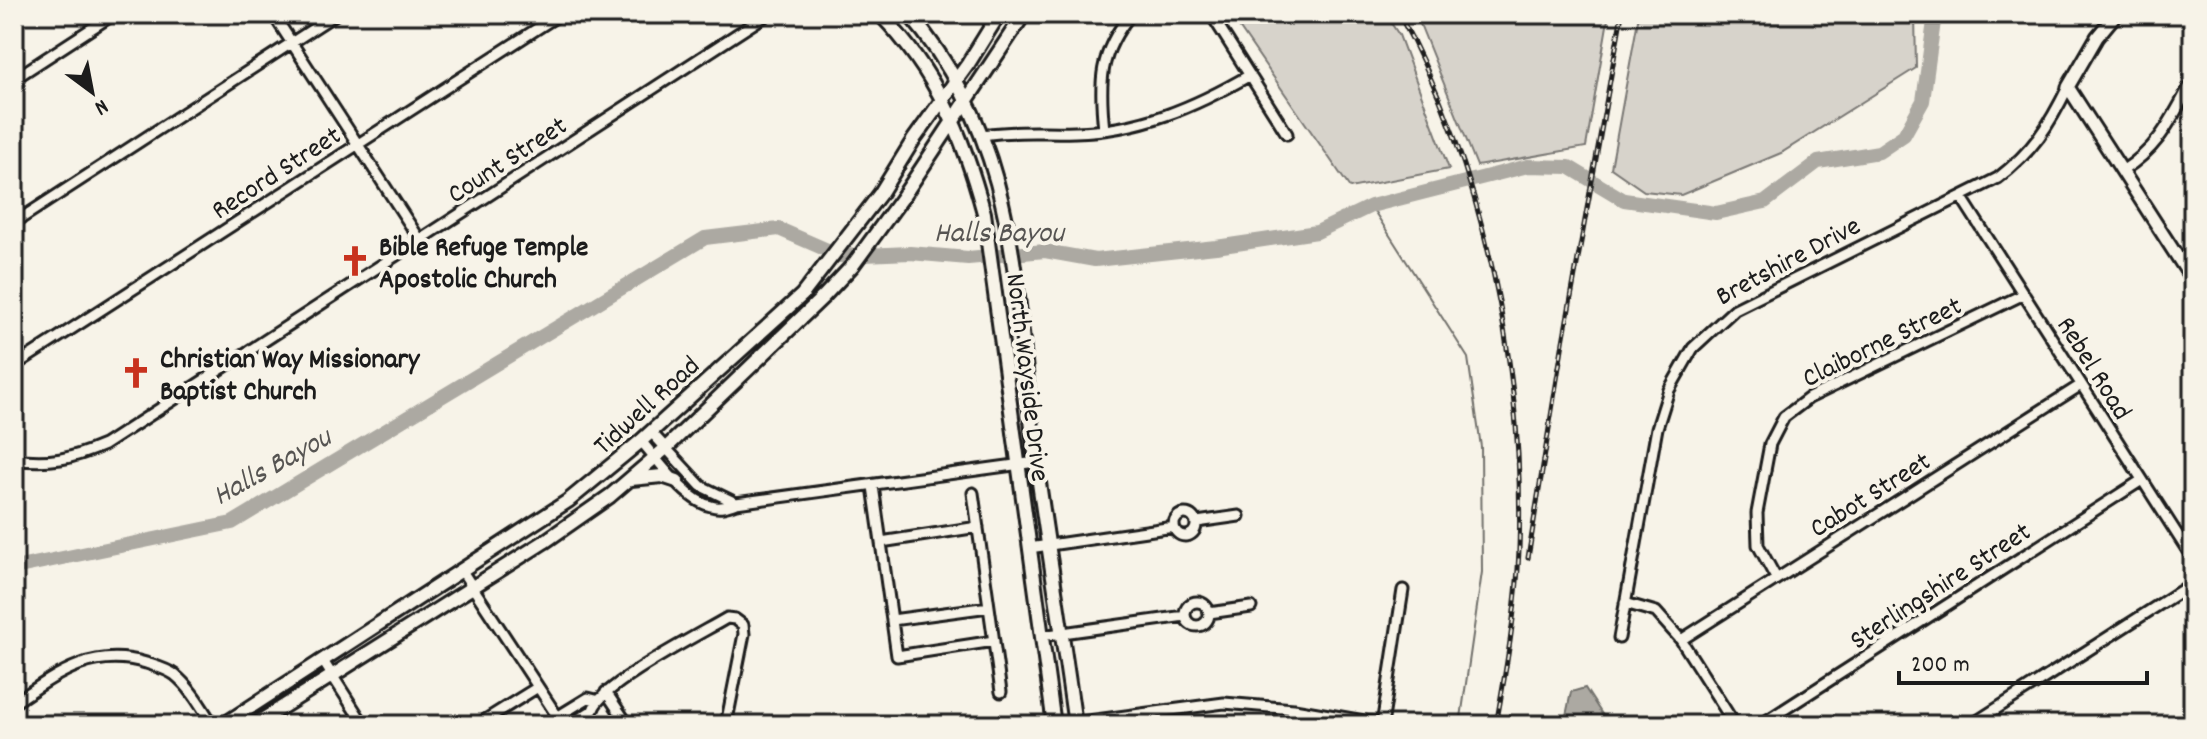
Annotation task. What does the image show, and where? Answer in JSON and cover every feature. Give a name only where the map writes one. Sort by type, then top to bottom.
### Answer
[{"type":"main road","name":"North Wayside Drive","points":[[880,14],[917,59],[942,99],[969,159],[984,213],[1017,466],[1056,725]]},
{"type":"main road","name":"North Wayside Drive","points":[[909,14],[967,99],[983,135],[1006,214],[1036,462],[1075,724]]},
{"type":"main road","name":"Tidwell Road","points":[[223,725],[568,501],[641,441],[802,295],[880,194],[999,14]]},
{"type":"main road","name":"Tidwell Road","points":[[254,725],[544,542],[610,496],[666,448],[853,265],[902,198],[1024,15]]},
{"type":"main road","points":[[628,480],[662,476],[677,481]]},
{"type":"street","points":[[14,79],[114,14]]},
{"type":"street","points":[[273,14],[420,240]]},
{"type":"street","points":[[14,223],[336,14]]},
{"type":"street","name":"Record Street","points":[[14,366],[560,14]]},
{"type":"street","name":"Count Street","points":[[14,459],[38,462],[73,458],[104,445],[768,14]]},
{"type":"street","points":[[1104,130],[1101,75],[1106,53],[1131,14]]},
{"type":"street","points":[[1211,14],[1287,134]]},
{"type":"street","name":"Bretshire Drive","points":[[1619,638],[1657,428],[1669,390],[1693,348],[1735,309],[1998,178],[2023,158],[2050,125],[2097,37],[2116,14]]},
{"type":"street","points":[[983,135],[1009,130],[1104,130],[1154,120],[1199,104],[1250,75]]},
{"type":"street","points":[[2122,171],[2159,140],[2193,80]]},
{"type":"street","points":[[2068,87],[2192,275]]},
{"type":"street","name":"Rebel Road","points":[[1962,198],[2193,559]]},
{"type":"street","name":"Claiborne Street","points":[[1776,578],[1758,545],[1757,513],[1770,444],[1784,417],[1809,398],[2024,294]]},
{"type":"street","name":"Cabot Street","points":[[1681,640],[2081,385]]},
{"type":"street","points":[[651,432],[701,486],[736,503]]},
{"type":"street","points":[[641,441],[677,481],[709,506],[721,508],[736,503],[1036,462]]},
{"type":"street","name":"Sterlingshire Street","points":[[1760,725],[2142,480]]},
{"type":"street","points":[[873,486],[897,656],[994,641]]},
{"type":"street","points":[[973,493],[1001,692]]},
{"type":"street","points":[[1029,548],[1174,527],[1181,514],[1190,514],[1197,522],[1239,516]]},
{"type":"street","points":[[881,542],[978,527]]},
{"type":"street","points":[[462,571],[560,721],[588,698],[596,700]]},
{"type":"street","points":[[1971,725],[2193,583]]},
{"type":"street","points":[[1056,725],[1224,703],[1294,709],[1382,725],[1403,590]]},
{"type":"street","points":[[1195,603],[1202,604],[1209,613],[1205,623],[1198,626],[1191,625],[1185,616],[1186,609],[1195,603]]},
{"type":"street","points":[[1625,603],[1656,612],[1681,640],[1735,725]]},
{"type":"street","points":[[892,620],[989,607]]},
{"type":"street","points":[[1209,613],[1251,607]]},
{"type":"street","points":[[1041,636],[1185,616]]},
{"type":"street","points":[[569,725],[593,710],[596,700],[618,682],[727,618],[743,625],[744,634],[726,725]]},
{"type":"street","points":[[14,703],[66,670],[90,660],[111,656],[157,666],[175,675],[213,725]]},
{"type":"street","points":[[323,661],[364,725]]},
{"type":"street","points":[[477,725],[538,687]]},
{"type":"street","points":[[606,692],[628,725]]},
{"type":"street","points":[[1291,725],[1294,709]]},
{"type":"shaded area","points":[[1230,14],[1385,14],[1399,35],[1449,169],[1350,188]]},
{"type":"shaded area","points":[[1416,14],[1609,14],[1586,147],[1477,166]]},
{"type":"shaded area","points":[[1639,14],[1915,14],[1916,68],[1781,153],[1681,195],[1644,191],[1611,168]]},
{"type":"shaded area","points":[[1585,688],[1609,725],[1564,725],[1571,692]]},
{"type":"waterway","name":"Halls Bayou","points":[[14,568],[232,523],[705,238],[779,229],[841,256],[910,253],[968,258],[1045,251],[1095,260],[1317,232],[1371,206],[1528,166],[1569,167],[1624,200],[1716,213],[1765,202],[1818,162],[1879,152],[1904,135],[1923,101],[1935,14]]},
{"type":"waterway","points":[[1371,206],[1468,358],[1481,447],[1482,572],[1460,725]]},
{"type":"railway","points":[[1399,14],[1429,75],[1455,139],[1494,274],[1506,344],[1515,413],[1519,550],[1513,615],[1496,725]]},
{"type":"railway","points":[[1528,558],[1622,14]]},
{"type":"place","name":"Bible Refuge Temple Apostolic Church","points":[[355,261]]},
{"type":"place","name":"Christian Way Missionary Baptist Church","points":[[136,373]]}]
